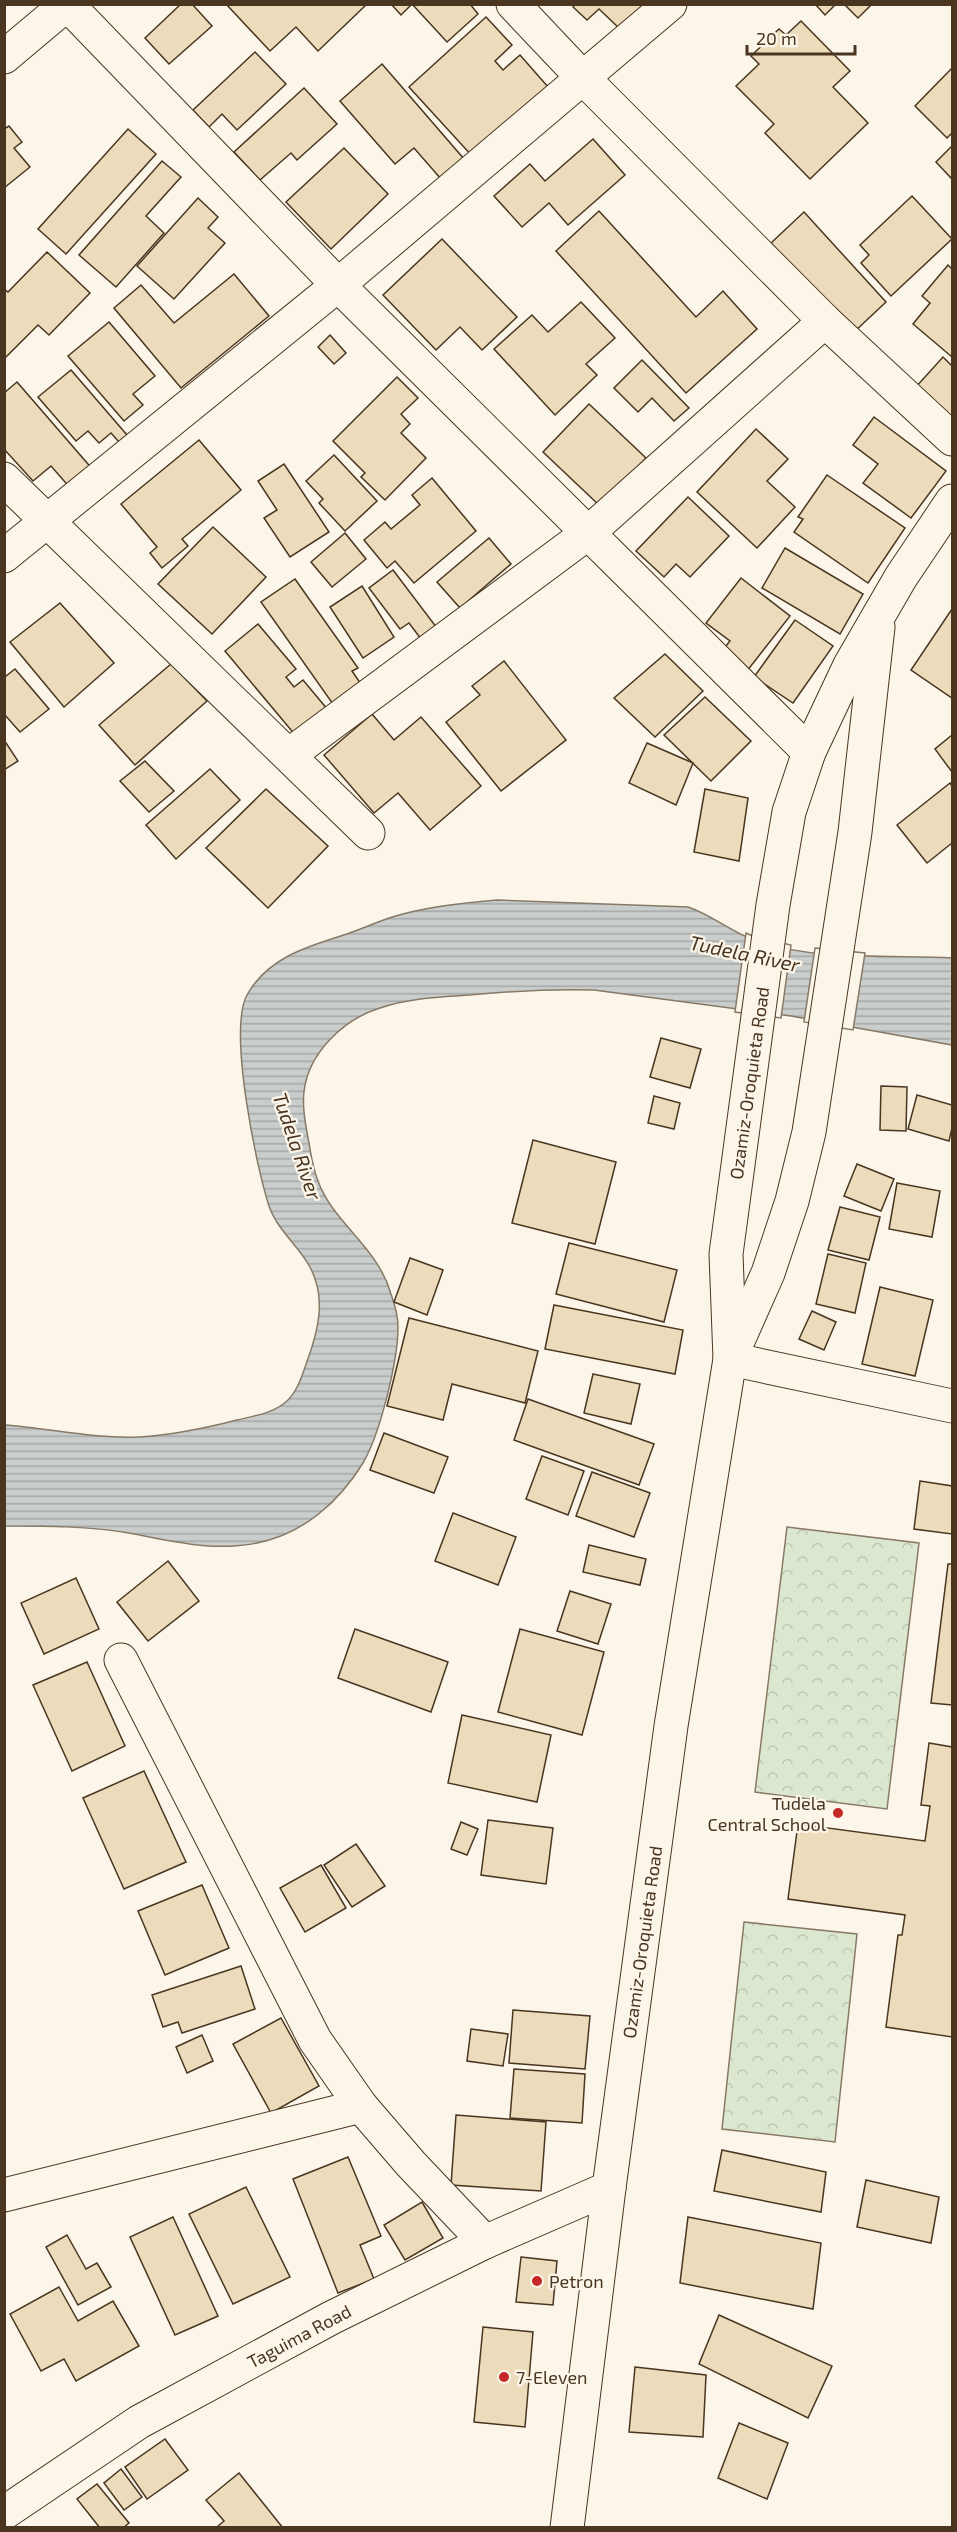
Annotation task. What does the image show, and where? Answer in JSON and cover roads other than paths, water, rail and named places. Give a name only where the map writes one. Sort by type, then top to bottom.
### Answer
[{"type":"main road","points":[[4,57],[67,4],[338,285],[809,752]]},
{"type":"main road","points":[[513,4],[583,78],[825,321],[952,439]]},
{"type":"main road","points":[[4,556],[338,285],[670,4]]},
{"type":"main road","points":[[289,755],[588,533],[825,321]]},
{"type":"main road","points":[[4,479],[368,833]]},
{"type":"main road","name":"Ozamiz-Oroquieta Road","points":[[567,2528],[609,2188],[671,1726],[730,1359],[726,1254],[773,905],[789,812],[809,752],[850,665],[879,613],[952,501]]},
{"type":"main road","name":"Ozamiz-Oroquieta Road","points":[[730,1359],[768,1273],[792,1201],[809,1132],[845,900],[879,613]]},
{"type":"main road","points":[[730,1359],[952,1406]]},
{"type":"main road","points":[[121,1660],[315,2040],[361,2106],[411,2164],[484,2242]]},
{"type":"main road","points":[[4,2194],[361,2106]]},
{"type":"main road","name":"Taguima Road","points":[[4,2513],[139,2422],[330,2318],[484,2242],[609,2188]]},
{"type":"water","name":"Tudela River","points":[[497,900],[688,907],[746,937],[776,947],[852,956],[952,958],[952,1045],[791,1016],[594,990],[516,991],[424,999],[402,1002],[367,1013],[341,1029],[320,1051],[312,1064],[304,1092],[307,1131],[318,1181],[334,1210],[376,1262],[385,1277],[397,1319],[395,1359],[387,1397],[376,1434],[363,1463],[343,1491],[318,1514],[290,1532],[257,1543],[208,1546],[98,1529],[5,1526],[4,1425],[105,1436],[151,1436],[201,1428],[264,1413],[277,1408],[292,1395],[302,1376],[314,1342],[318,1325],[319,1299],[312,1271],[279,1226],[269,1206],[257,1161],[242,1067],[242,1012],[247,995],[266,971],[278,962],[318,943],[402,914],[443,906]]},
{"type":"place","name":"Tudela Central School","points":[[838,1813]]},
{"type":"place","name":"Petron","points":[[537,2281]]},
{"type":"place","name":"7-Eleven","points":[[504,2377]]}]
